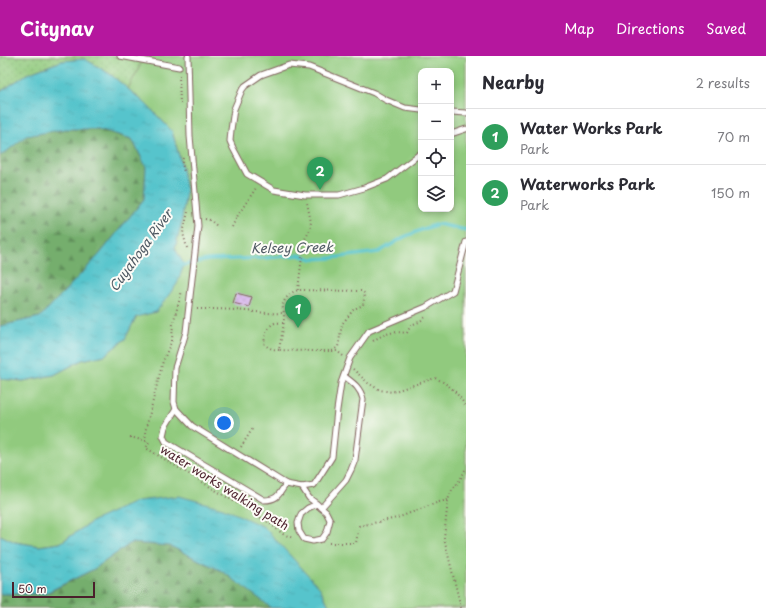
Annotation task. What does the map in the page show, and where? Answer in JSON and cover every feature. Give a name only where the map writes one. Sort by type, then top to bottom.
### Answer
[{"type":"lane","points":[[120,56],[179,67]]},
{"type":"lane","points":[[188,56],[190,136],[198,226],[186,332],[175,368],[174,402],[176,409],[192,426],[286,484],[302,487],[314,485],[332,457],[341,383],[350,358],[369,331],[426,307],[453,291],[466,242]]},
{"type":"lane","points":[[418,110],[405,108],[374,93],[309,67],[289,65],[261,75],[245,86],[234,109],[230,141],[247,174],[274,190],[305,194],[340,195],[364,188],[387,179],[418,156]]},
{"type":"lane","points":[[454,112],[466,113]]},
{"type":"lane","points":[[454,133],[466,129]]},
{"type":"lane","points":[[302,487],[309,498],[319,506],[326,512],[330,520],[327,532],[322,539],[312,541],[304,538],[299,531],[298,523],[301,514],[308,508],[319,506],[346,480],[352,470],[355,460],[363,399],[361,392],[356,385],[344,376]]},
{"type":"lane","points":[[176,409],[166,427],[163,436],[166,442],[264,500],[272,500],[278,497],[286,484]]},
{"type":"path","points":[[232,227],[238,215],[260,182]]},
{"type":"path","points":[[298,290],[303,248],[311,222],[305,194]]},
{"type":"path","points":[[198,218],[210,220],[217,226]]},
{"type":"path","points":[[146,441],[145,432],[164,361],[172,340],[173,323],[182,289]]},
{"type":"path","points":[[280,350],[284,318],[282,306],[290,293],[298,290],[362,291],[364,294],[363,305],[354,309],[342,324],[338,346],[332,351]]},
{"type":"path","points":[[197,309],[283,314]]},
{"type":"path","points":[[283,323],[274,323],[269,327],[264,343],[270,349],[337,351],[368,383],[380,390],[392,392],[435,378],[453,389],[466,407]]},
{"type":"path","points":[[236,453],[253,428]]},
{"type":"path","name":"water works walking path","points":[[130,437],[149,442],[146,448],[268,522],[283,534],[294,538]]},
{"type":"path","points":[[461,608],[444,538],[448,500],[452,490],[460,480],[466,468]]},
{"type":"path","points":[[328,543],[356,543],[359,526],[397,518],[448,500]]},
{"type":"green space","points":[[0,56],[145,56],[128,89],[110,74],[85,59],[62,61],[27,74],[0,92]]},
{"type":"green space","points":[[145,56],[466,56],[466,608],[330,608],[320,588],[93,521],[60,543],[39,546],[15,542],[0,535],[0,379],[23,381],[54,375],[82,360],[105,355],[125,339],[175,248],[181,225],[186,192],[181,163],[172,131],[145,103],[128,89]]},
{"type":"green space","points":[[0,104],[26,135],[65,129],[98,129],[132,139],[146,167],[144,199],[99,255],[40,317],[0,326]]},
{"type":"green space","points":[[131,543],[170,546],[222,571],[288,553],[367,546],[466,608],[0,608],[0,594],[45,594],[94,569]]},
{"type":"water","name":"Cuyahoga River","points":[[85,59],[110,74],[145,103],[172,131],[181,163],[186,192],[181,225],[175,248],[184,265],[177,284],[156,312],[136,317],[125,339],[105,355],[82,360],[54,375],[23,381],[0,379],[0,326],[40,317],[99,255],[144,199],[146,167],[132,139],[98,129],[65,129],[26,136],[0,156],[0,92],[27,74],[62,61]]},
{"type":"water","points":[[179,496],[223,508],[264,527],[320,588],[330,608],[271,608],[222,571],[170,546],[131,543],[94,569],[44,594],[0,594],[0,535],[15,542],[39,546],[60,543],[93,521],[137,501]]},
{"type":"building","points":[[236,293],[252,297],[249,307],[233,303]]},
{"type":"waterway","name":"Kelsey Creek","points":[[184,265],[208,260],[299,255],[312,259],[332,258],[379,252],[404,237],[438,224],[466,230]]},
{"type":"place","name":"Waterworks Park","points":[[320,190]]},
{"type":"place","name":"Water Works Park","points":[[298,328]]}]
